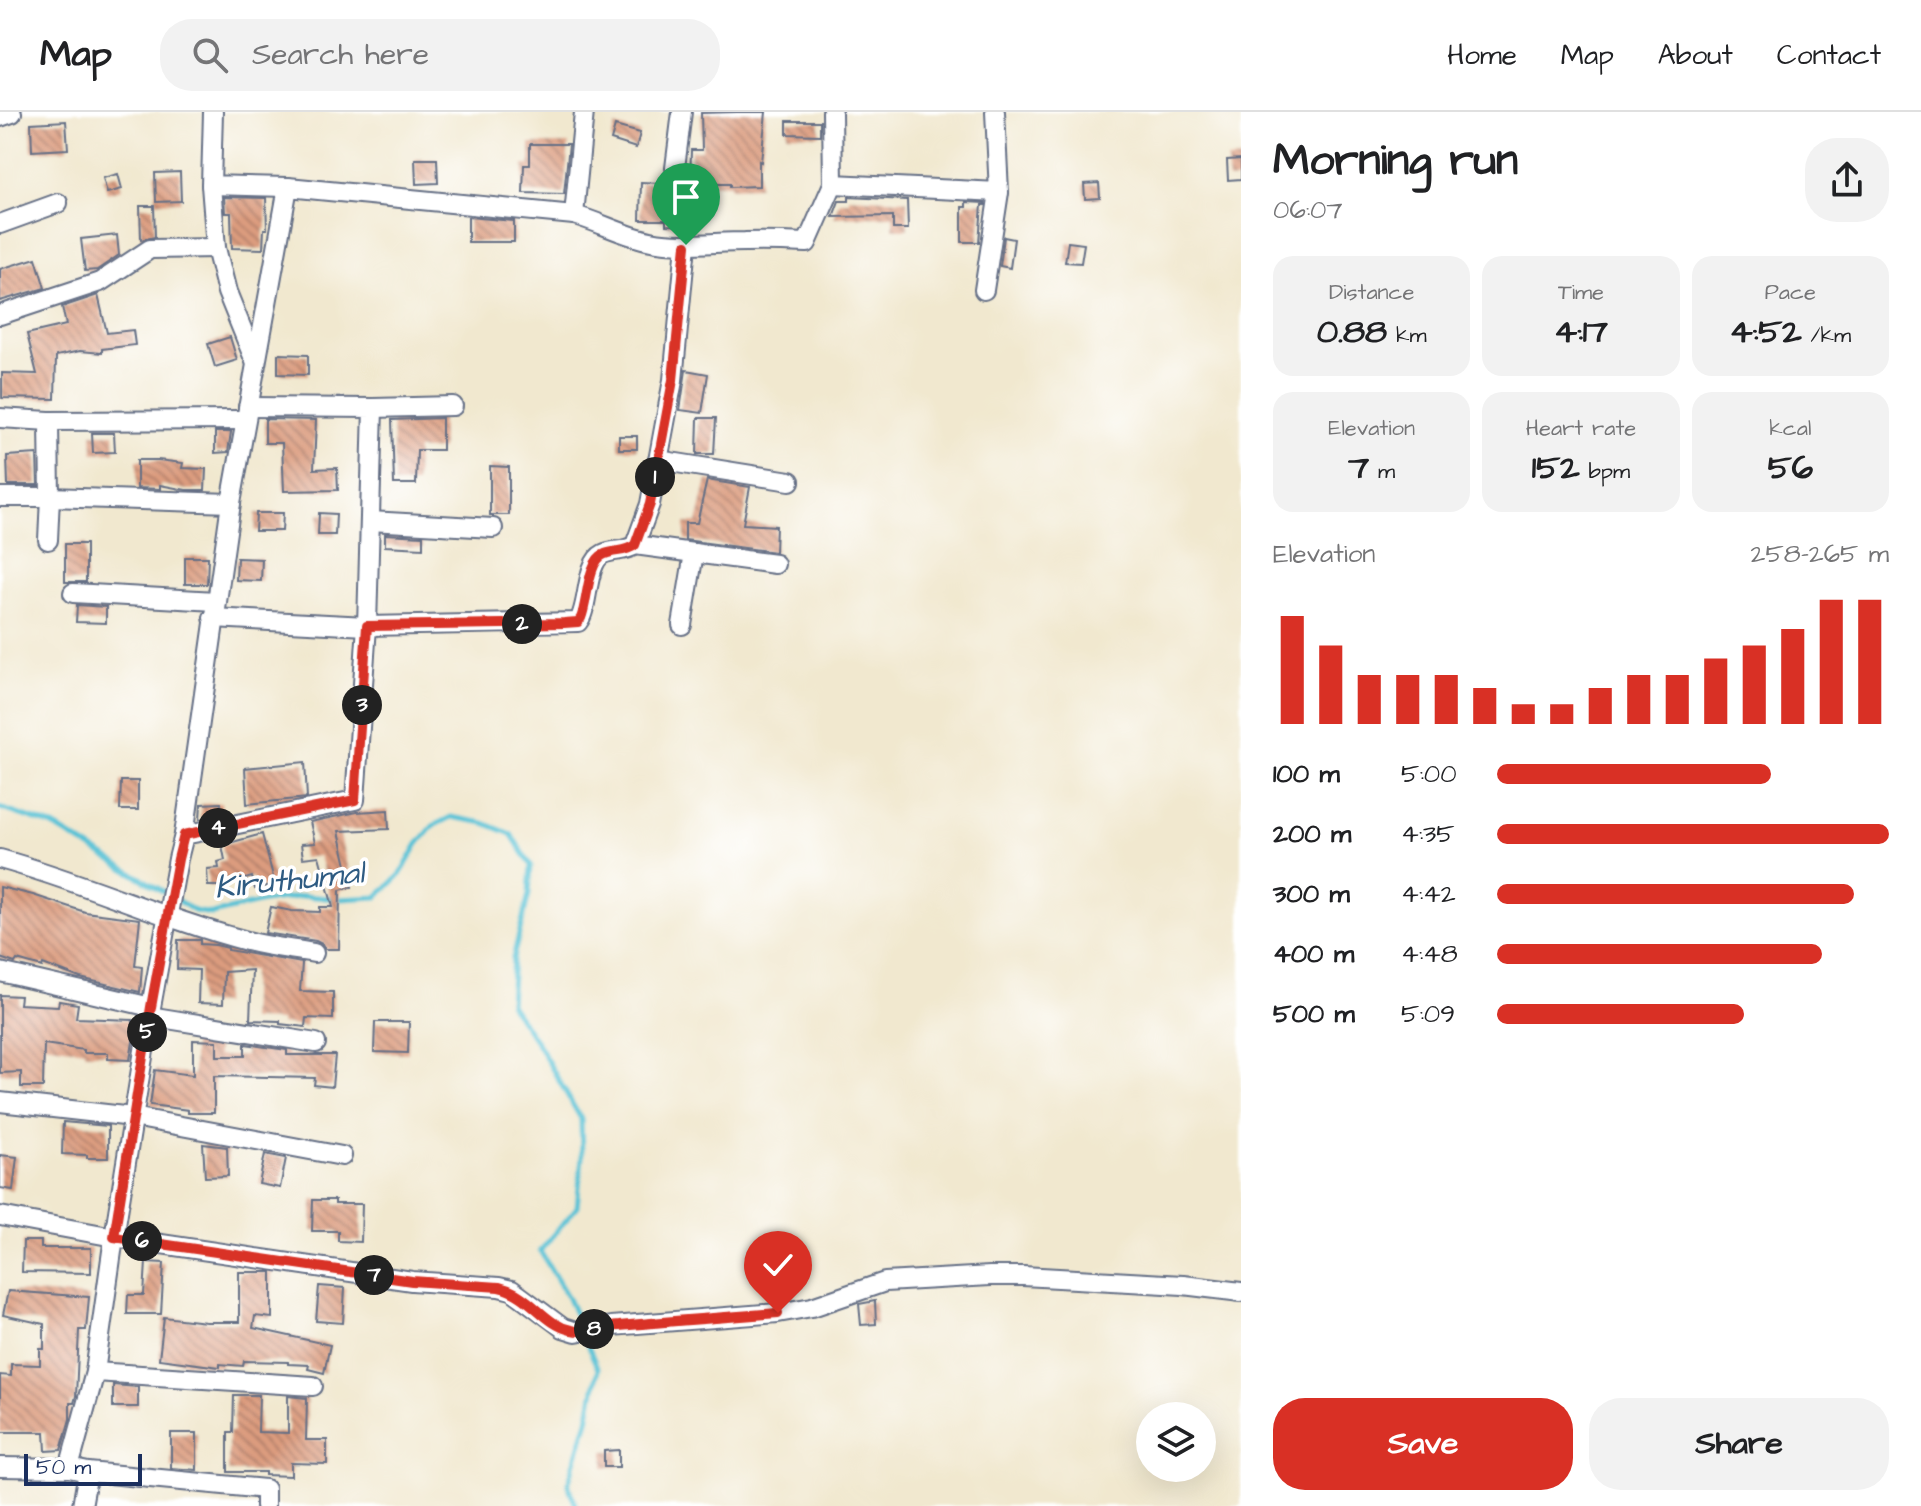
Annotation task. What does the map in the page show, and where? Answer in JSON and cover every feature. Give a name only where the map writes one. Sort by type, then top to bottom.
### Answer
[{"type":"street","points":[[213,112],[211,185],[216,248],[227,292],[255,361]]},
{"type":"street","points":[[574,215],[584,112]]},
{"type":"street","points":[[675,168],[682,112]]},
{"type":"street","points":[[211,185],[288,187],[574,215],[653,242],[686,245],[746,241],[807,243],[833,184],[832,112]]},
{"type":"street","points":[[984,290],[999,192],[995,112]]},
{"type":"street","points":[[833,184],[999,192]]},
{"type":"street","points":[[69,1468],[95,1372],[150,1011],[184,835],[231,503],[288,187]]},
{"type":"street","points":[[0,224],[58,203]]},
{"type":"street","points":[[73,593],[367,626],[578,622],[584,612],[588,583],[596,562],[602,555],[629,550],[635,545],[650,504],[673,380],[686,245]]},
{"type":"street","points":[[0,315],[100,282],[150,249],[216,248]]},
{"type":"street","points":[[0,418],[49,421],[453,406]]},
{"type":"street","points":[[184,835],[355,800],[367,626],[373,408]]},
{"type":"street","points":[[48,540],[49,421]]},
{"type":"street","points":[[658,460],[790,481]]},
{"type":"street","points":[[0,497],[231,503]]},
{"type":"street","points":[[370,521],[493,528]]},
{"type":"street","points":[[635,545],[775,564]]},
{"type":"street","points":[[682,625],[694,553]]},
{"type":"street","points":[[0,859],[169,910],[249,942],[314,953]]},
{"type":"street","points":[[0,972],[150,1011],[316,1043]]},
{"type":"street","points":[[0,1102],[133,1117],[342,1156]]},
{"type":"street","points":[[0,1216],[114,1237],[412,1281],[499,1287],[526,1298],[547,1318],[576,1332],[611,1326],[778,1313],[812,1307],[885,1282],[1001,1276],[1183,1285],[1241,1292]]},
{"type":"street","points":[[95,1372],[313,1386]]},
{"type":"street","points":[[0,1467],[69,1468],[265,1489],[265,1506]]},
{"type":"street","points":[[82,1506],[88,1472]]},
{"type":"building","points":[[766,112],[759,186],[690,184],[691,150],[702,150],[701,113]]},
{"type":"building","points":[[66,121],[68,149],[32,151],[31,123]]},
{"type":"building","points":[[787,121],[820,121],[820,135],[787,134]]},
{"type":"building","points":[[615,126],[640,133],[636,148],[611,140]]},
{"type":"building","points":[[530,144],[569,144],[564,194],[523,193],[524,165],[530,165]]},
{"type":"building","points":[[415,159],[437,159],[438,183],[416,184]]},
{"type":"building","points":[[1241,159],[1241,179],[1228,180],[1227,160]]},
{"type":"building","points":[[180,172],[181,201],[156,202],[155,173]]},
{"type":"building","points":[[118,174],[122,189],[107,193],[103,178]]},
{"type":"building","points":[[641,182],[695,185],[694,226],[666,225],[666,220],[640,220]]},
{"type":"building","points":[[1099,183],[1100,198],[1085,199],[1084,184]]},
{"type":"building","points":[[224,197],[266,198],[267,229],[264,229],[263,249],[232,248],[231,213],[225,213]]},
{"type":"building","points":[[849,197],[907,200],[908,229],[893,229],[893,216],[833,217],[839,201],[849,201]]},
{"type":"building","points":[[966,202],[985,203],[982,205],[979,242],[962,242],[962,207],[966,207]]},
{"type":"building","points":[[140,206],[154,206],[155,237],[141,240]]},
{"type":"building","points":[[468,217],[514,221],[514,242],[468,242]]},
{"type":"building","points":[[117,235],[119,255],[97,270],[85,271],[81,239]]},
{"type":"building","points":[[1004,237],[1014,239],[1010,268],[1000,266]]},
{"type":"building","points":[[1068,242],[1084,244],[1081,263],[1065,262]]},
{"type":"building","points":[[36,258],[45,288],[0,301],[0,269]]},
{"type":"building","points":[[98,295],[107,333],[133,330],[135,345],[102,349],[102,353],[80,351],[56,356],[55,399],[2,398],[2,373],[37,374],[27,334],[66,325],[62,307]]},
{"type":"building","points":[[230,337],[237,360],[215,367],[208,344]]},
{"type":"building","points":[[278,354],[308,355],[308,375],[278,374]]},
{"type":"building","points":[[686,370],[708,374],[702,413],[680,410]]},
{"type":"building","points":[[442,418],[442,450],[417,450],[416,484],[394,484],[392,420]]},
{"type":"building","points":[[698,418],[716,418],[714,454],[697,454]]},
{"type":"building","points":[[265,419],[316,420],[314,469],[337,468],[338,490],[284,491],[282,443],[265,443]]},
{"type":"building","points":[[215,432],[231,432],[228,452],[215,453]]},
{"type":"building","points":[[92,433],[114,433],[115,452],[93,453]]},
{"type":"building","points":[[619,436],[637,436],[637,449],[619,449]]},
{"type":"building","points":[[37,454],[38,485],[8,485],[7,456]]},
{"type":"building","points":[[137,460],[183,463],[182,468],[206,469],[205,490],[160,485],[160,489],[137,488]]},
{"type":"building","points":[[490,466],[509,467],[509,515],[490,515]]},
{"type":"building","points":[[707,480],[750,487],[743,524],[776,526],[775,552],[685,540],[685,523],[697,523]]},
{"type":"building","points":[[256,513],[283,513],[282,531],[255,531]]},
{"type":"building","points":[[319,513],[336,514],[335,535],[318,535]]},
{"type":"building","points":[[385,534],[423,536],[423,548],[385,546]]},
{"type":"building","points":[[65,544],[86,544],[86,582],[65,582]]},
{"type":"building","points":[[185,557],[208,557],[207,584],[185,584]]},
{"type":"building","points":[[237,558],[262,559],[261,581],[236,580]]},
{"type":"building","points":[[77,605],[106,607],[106,623],[76,622]]},
{"type":"building","points":[[305,762],[307,798],[247,804],[245,768]]},
{"type":"building","points":[[121,781],[138,781],[138,810],[120,810]]},
{"type":"building","points":[[221,803],[222,815],[200,819],[201,804]]},
{"type":"building","points":[[388,810],[389,829],[339,831],[352,887],[340,890],[339,949],[325,949],[316,941],[265,933],[271,907],[320,912],[320,907],[333,907],[319,856],[303,858],[301,844],[315,843],[310,822],[357,812]]},
{"type":"building","points":[[262,834],[275,884],[255,889],[252,877],[222,886],[208,886],[207,869],[219,868],[218,862],[225,860],[222,845]]},
{"type":"building","points":[[0,887],[85,912],[140,919],[135,966],[142,967],[140,992],[80,978],[43,964],[42,967],[0,958]]},
{"type":"building","points":[[178,940],[200,940],[200,944],[302,963],[300,991],[333,992],[333,1019],[306,1018],[305,1027],[280,1024],[280,1021],[250,1020],[252,970],[224,972],[223,1004],[198,1003],[199,970],[177,969]]},
{"type":"building","points":[[0,995],[20,996],[19,1004],[58,1006],[59,1001],[78,1004],[76,1018],[133,1020],[130,1060],[108,1059],[108,1053],[84,1053],[84,1050],[44,1044],[43,1087],[21,1087],[21,1072],[0,1073]]},
{"type":"building","points":[[375,1022],[409,1022],[408,1053],[374,1052]]},
{"type":"building","points":[[193,1040],[217,1041],[217,1056],[245,1056],[245,1044],[287,1050],[287,1055],[335,1055],[332,1087],[314,1085],[315,1078],[214,1076],[214,1113],[188,1113],[188,1110],[150,1105],[155,1070],[193,1075]]},
{"type":"building","points":[[63,1122],[108,1126],[108,1158],[62,1154]]},
{"type":"building","points":[[203,1144],[227,1147],[228,1176],[205,1177]]},
{"type":"building","points":[[265,1154],[286,1158],[280,1188],[259,1184]]},
{"type":"building","points":[[0,1155],[17,1157],[13,1190],[0,1188]]},
{"type":"building","points":[[313,1200],[362,1204],[361,1242],[338,1241],[338,1231],[312,1231]]},
{"type":"building","points":[[23,1241],[41,1241],[41,1248],[91,1248],[91,1273],[22,1272]]},
{"type":"building","points":[[146,1262],[164,1263],[161,1314],[127,1314],[128,1295],[144,1295]]},
{"type":"building","points":[[239,1272],[272,1272],[272,1318],[255,1316],[253,1328],[330,1345],[324,1373],[308,1369],[309,1365],[288,1362],[244,1361],[243,1366],[220,1364],[220,1367],[159,1359],[164,1317],[239,1322]]},
{"type":"building","points":[[319,1286],[345,1288],[343,1323],[316,1321]]},
{"type":"building","points":[[8,1291],[89,1297],[86,1330],[79,1330],[76,1396],[74,1403],[70,1403],[70,1419],[61,1450],[46,1451],[45,1432],[0,1432],[0,1375],[11,1376],[11,1364],[40,1365],[40,1349],[44,1349],[44,1324],[3,1315]]},
{"type":"building","points":[[875,1301],[876,1324],[861,1325],[859,1304]]},
{"type":"building","points":[[113,1385],[138,1387],[138,1407],[113,1407]]},
{"type":"building","points":[[234,1395],[259,1395],[258,1432],[288,1433],[288,1396],[307,1398],[306,1440],[327,1440],[327,1464],[291,1463],[291,1476],[228,1472],[228,1432],[233,1432]]},
{"type":"building","points":[[171,1433],[197,1433],[197,1470],[171,1468]]},
{"type":"building","points":[[619,1450],[619,1467],[604,1467],[604,1451]]},
{"type":"waterway","name":"Kiruthumal","points":[[0,808],[53,826],[166,893]]},
{"type":"waterway","name":"Kiruthumal","points":[[174,898],[194,911],[212,914],[304,896],[340,899],[377,897],[400,875],[433,826],[451,817],[484,823],[511,834],[531,865],[529,894],[513,958],[510,1004],[539,1046],[581,1119],[582,1157],[577,1207],[540,1251],[568,1298],[580,1326]]},
{"type":"waterway","name":"Kiruthumal","points":[[576,1506],[568,1484],[588,1420],[598,1369],[583,1335]]},
{"type":"route","points":[[686,245],[673,380],[650,504],[635,545],[629,550],[602,555],[596,562],[588,583],[584,612],[578,622],[367,626],[355,800],[184,835],[151,1007],[114,1237],[412,1281],[499,1287],[526,1298],[547,1318],[576,1332],[611,1326],[778,1313]]}]
